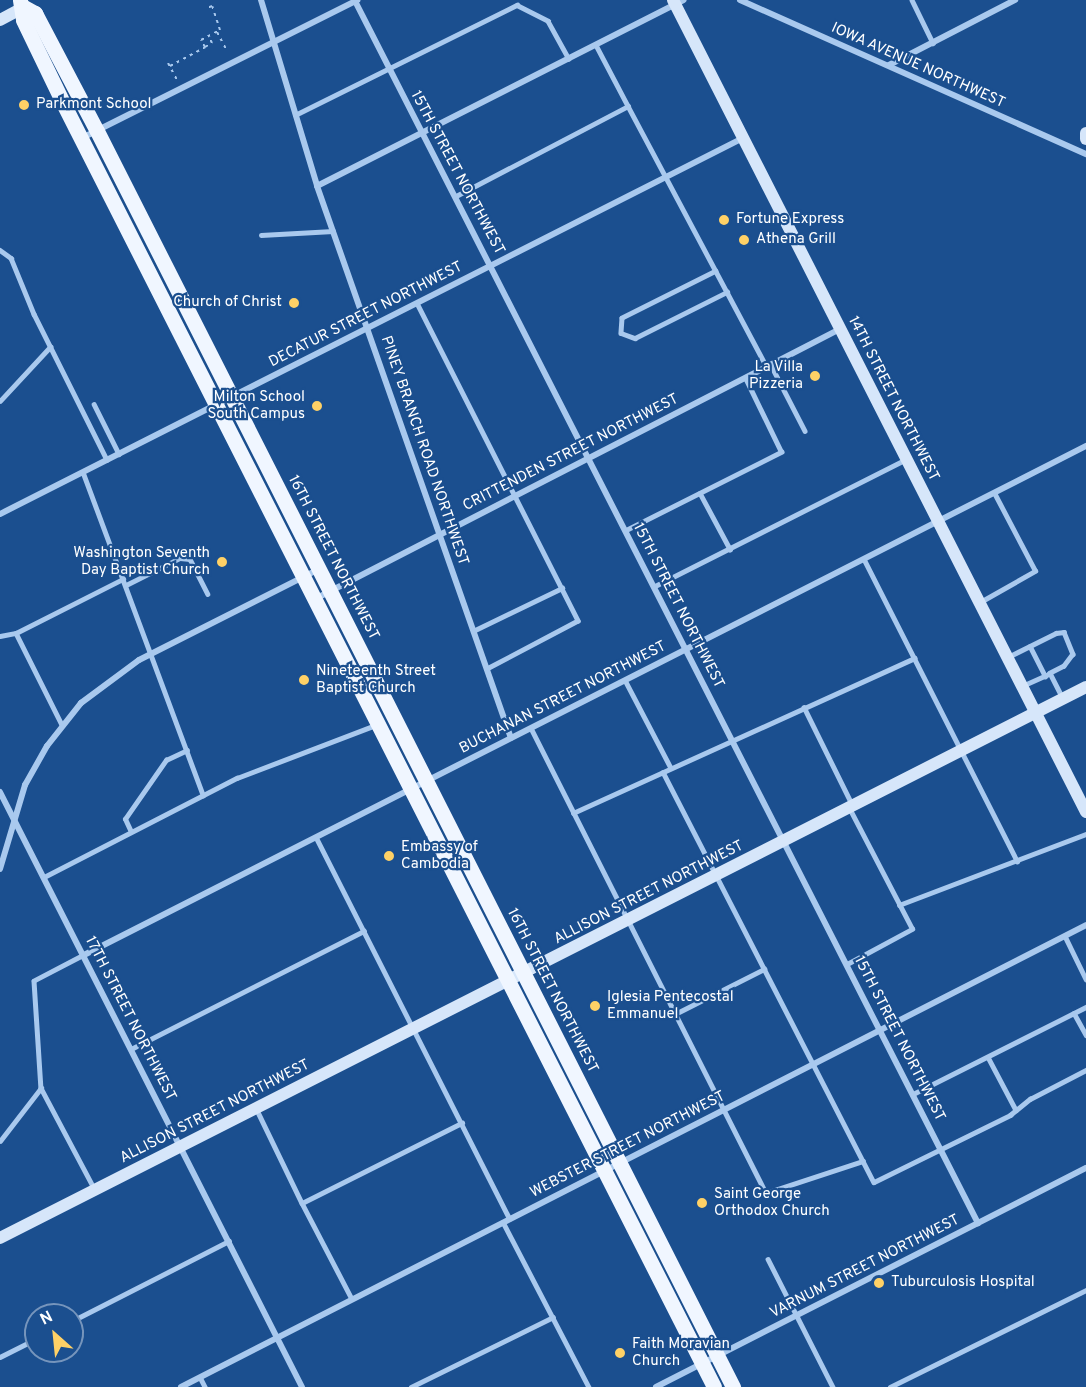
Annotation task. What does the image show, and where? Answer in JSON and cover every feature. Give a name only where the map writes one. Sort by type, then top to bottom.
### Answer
[{"type":"main road","name":"16TH STREET NORTHWEST","points":[[22,4],[35,13],[97,131],[733,1387]]},
{"type":"main road","points":[[22,4],[23,20],[81,139],[714,1387]]},
{"type":"street","name":"PINEY BRANCH ROAD NORTHWEST","points":[[261,0],[317,186],[369,327],[511,738]]},
{"type":"street","points":[[81,139],[356,0]]},
{"type":"street","name":"15TH STREET NORTHWEST","points":[[356,0],[978,1222]]},
{"type":"street","name":"IOWA AVENUE NORTHWEST","points":[[740,0],[1086,154]]},
{"type":"street","points":[[890,65],[1015,0]]},
{"type":"street","points":[[317,186],[596,45],[677,1]]},
{"type":"street","name":"14TH STREET NORTHWEST","points":[[677,1],[743,138],[1086,812]]},
{"type":"street","points":[[0,20],[22,4]]},
{"type":"street","points":[[1086,132],[1086,139]]},
{"type":"street","name":"DECATUR STREET NORTHWEST","points":[[0,514],[743,138]]},
{"type":"street","name":"CRITTENDEN STREET NORTHWEST","points":[[314,599],[840,329]]},
{"type":"street","name":"BUCHANAN STREET NORTHWEST","points":[[84,955],[1086,446]]},
{"type":"street","points":[[0,869],[25,785],[62,724],[105,682],[151,654],[319,569]]},
{"type":"street","name":"ALLISON STREET NORTHWEST","points":[[0,1238],[1086,687]]},
{"type":"street","name":"17TH STREET NORTHWEST","points":[[0,792],[302,1387]]},
{"type":"street","name":"WEBSTER STREET NORTHWEST","points":[[181,1387],[1086,925]]},
{"type":"street","name":"VARNUM STREET NORTHWEST","points":[[656,1387],[1086,1168]]},
{"type":"lane","points":[[912,0],[933,43]]},
{"type":"lane","points":[[294,115],[517,5],[548,21],[569,58]]},
{"type":"lane","points":[[596,45],[716,272],[805,431]]},
{"type":"lane","points":[[456,196],[628,106]]},
{"type":"lane","points":[[261,235],[333,231]]},
{"type":"lane","points":[[0,249],[11,258],[50,346],[107,460]]},
{"type":"lane","points":[[716,272],[622,318],[621,333],[635,338],[727,292]]},
{"type":"lane","points":[[417,303],[578,621],[487,669]]},
{"type":"lane","points":[[0,401],[50,346]]},
{"type":"lane","points":[[626,530],[781,452],[744,378]]},
{"type":"lane","points":[[94,404],[119,454]]},
{"type":"lane","points":[[655,586],[906,459]]},
{"type":"lane","points":[[83,472],[203,795]]},
{"type":"lane","points":[[700,493],[730,549]]},
{"type":"lane","points":[[979,602],[1035,571],[994,493]]},
{"type":"lane","points":[[126,585],[180,558],[190,559],[208,594]]},
{"type":"lane","points":[[864,559],[1017,861]]},
{"type":"lane","points":[[0,636],[16,633],[123,579]]},
{"type":"lane","points":[[473,631],[562,588]]},
{"type":"lane","points":[[1007,657],[1062,631],[1070,639],[1071,659],[1022,686]]},
{"type":"lane","points":[[16,633],[62,724]]},
{"type":"lane","points":[[1030,646],[1063,698]]},
{"type":"lane","points":[[573,813],[914,658]]},
{"type":"lane","points":[[626,680],[671,768]]},
{"type":"lane","points":[[804,707],[912,929],[847,964]]},
{"type":"lane","points":[[44,877],[203,795],[379,723]]},
{"type":"lane","points":[[531,728],[766,1193],[863,1161]]},
{"type":"lane","points":[[130,832],[125,819],[166,760],[187,750]]},
{"type":"lane","points":[[663,772],[874,1182],[1016,1110],[1029,1099],[1086,1070]]},
{"type":"lane","points":[[899,905],[1086,834]]},
{"type":"lane","points":[[316,837],[462,1123],[553,1317],[589,1387]]},
{"type":"lane","points":[[131,1049],[364,931]]},
{"type":"lane","points":[[1065,936],[1086,979]]},
{"type":"lane","points":[[84,955],[34,981],[41,1089],[95,1190]]},
{"type":"lane","points":[[675,1014],[764,969]]},
{"type":"lane","points":[[913,1094],[1086,1007]]},
{"type":"lane","points":[[1074,1013],[1086,1035]]},
{"type":"lane","points":[[988,1057],[1016,1110]]},
{"type":"lane","points":[[0,1141],[41,1089]]},
{"type":"lane","points":[[256,1108],[352,1299]]},
{"type":"lane","points":[[302,1203],[462,1123]]},
{"type":"lane","points":[[84,1315],[229,1241]]},
{"type":"lane","points":[[768,1259],[833,1387]]},
{"type":"lane","points":[[890,1387],[1086,1290]]},
{"type":"lane","points":[[411,1387],[553,1317]]},
{"type":"lane","points":[[0,1357],[24,1345]]},
{"type":"lane","points":[[200,1377],[206,1387]]},
{"type":"path","points":[[207,8],[212,6],[217,32],[226,49]]},
{"type":"path","points":[[205,47],[201,40],[217,32]]},
{"type":"path","points":[[181,88],[169,64],[212,43],[209,36]]},
{"type":"place","name":"Parkmont School","points":[[24,105]]},
{"type":"place","name":"Fortune Express","points":[[724,220]]},
{"type":"place","name":"Athena Grill","points":[[744,240]]},
{"type":"place","name":"Church of Christ","points":[[294,303]]},
{"type":"place","name":"La Villa Pizzeria","points":[[815,376]]},
{"type":"place","name":"Milton School South Campus","points":[[317,406]]},
{"type":"place","name":"Washington Seventh Day Baptist Church","points":[[222,562]]},
{"type":"place","name":"Nineteenth Street Baptist Church","points":[[304,680]]},
{"type":"place","name":"Embassy of Cambodia","points":[[389,856]]},
{"type":"place","name":"Iglesia Pentecostal Emmanuel","points":[[595,1006]]},
{"type":"place","name":"Saint George Orthodox Church","points":[[702,1203]]},
{"type":"place","name":"Tuburculosis Hospital","points":[[879,1283]]},
{"type":"place","name":"Faith Moravian Church","points":[[620,1353]]}]
